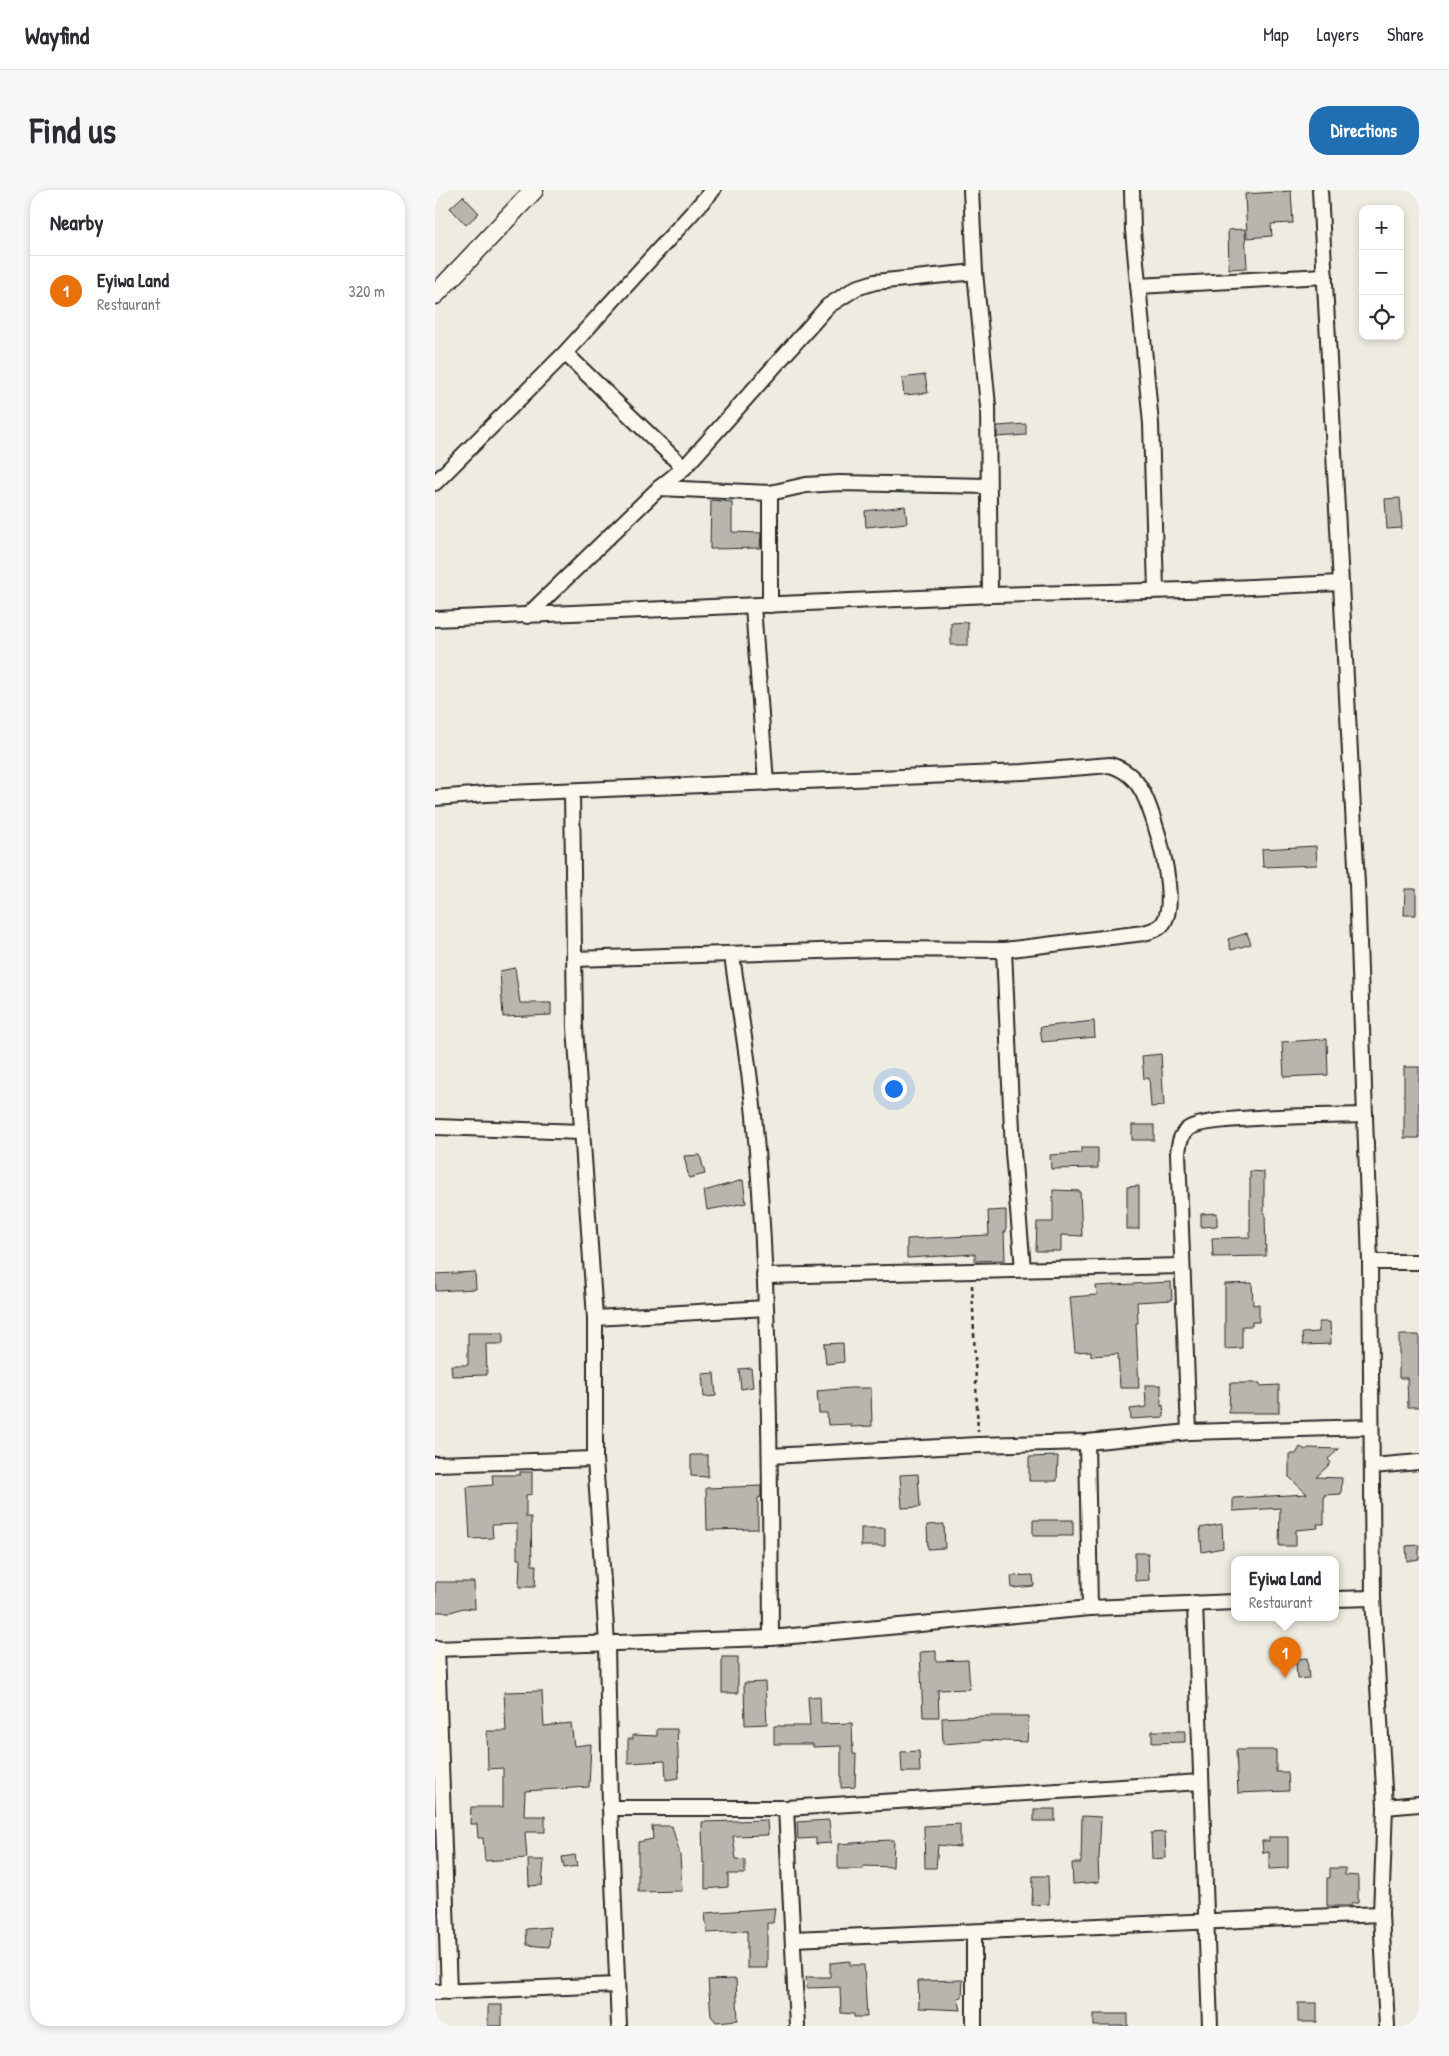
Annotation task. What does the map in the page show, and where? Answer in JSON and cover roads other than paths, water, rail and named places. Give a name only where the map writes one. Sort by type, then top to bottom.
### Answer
[{"type":"street","points":[[435,295],[534,190]]},
{"type":"street","points":[[435,484],[565,353],[713,190]]},
{"type":"street","points":[[971,190],[975,272],[988,406],[990,595]]},
{"type":"street","points":[[1132,190],[1138,286],[1151,424],[1156,590]]},
{"type":"street","points":[[1320,190],[1357,884],[1370,1262],[1373,1598],[1385,1807],[1381,1914],[1387,2026]]},
{"type":"street","points":[[527,616],[659,488],[684,468],[828,306],[841,296],[855,288],[875,282],[975,272]]},
{"type":"street","points":[[1138,286],[1325,276]]},
{"type":"street","points":[[565,353],[684,468]]},
{"type":"street","points":[[659,488],[770,493],[806,485],[988,486]]},
{"type":"street","points":[[770,493],[770,605]]},
{"type":"street","points":[[435,619],[990,595],[1340,583]]},
{"type":"street","points":[[753,606],[766,783]]},
{"type":"street","points":[[435,798],[486,794],[1023,772],[1110,765],[1121,768],[1142,791],[1160,836],[1168,885],[1168,910],[1164,923],[1158,928],[1144,933],[1004,950],[881,949],[575,959]]},
{"type":"street","points":[[572,791],[575,1027],[595,1318],[595,1459],[607,1644],[610,1808],[619,2026]]},
{"type":"street","points":[[1004,950],[1013,1152],[1023,1270]]},
{"type":"street","points":[[732,955],[754,1115],[765,1276],[770,1456],[771,1638]]},
{"type":"street","points":[[1189,1432],[1178,1153],[1180,1141],[1188,1128],[1197,1124],[1227,1120],[1365,1115]]},
{"type":"street","points":[[435,1127],[582,1132]]},
{"type":"street","points":[[1370,1262],[1419,1262]]},
{"type":"street","points":[[765,1276],[1182,1266]]},
{"type":"street","points":[[595,1318],[766,1308]]},
{"type":"street","points":[[770,1456],[978,1445],[1087,1442],[1189,1432],[1371,1428]]},
{"type":"street","points":[[1087,1442],[1090,1608]]},
{"type":"street","points":[[435,1464],[595,1459]]},
{"type":"street","points":[[1371,1466],[1419,1462]]},
{"type":"street","points":[[1339,1599],[1373,1598]]},
{"type":"street","points":[[617,1984],[442,1992],[436,1648],[771,1638],[1090,1608],[1231,1602]]},
{"type":"street","points":[[1195,1603],[1211,2026]]},
{"type":"street","points":[[610,1808],[786,1808],[1201,1782]]},
{"type":"street","points":[[1385,1807],[1419,1804]]},
{"type":"street","points":[[786,1808],[797,2026]]},
{"type":"street","points":[[793,1939],[1381,1914]]},
{"type":"street","points":[[974,1932],[974,2026]]},
{"type":"place","name":"Eyiwa Land","points":[[1285,1678]]}]
